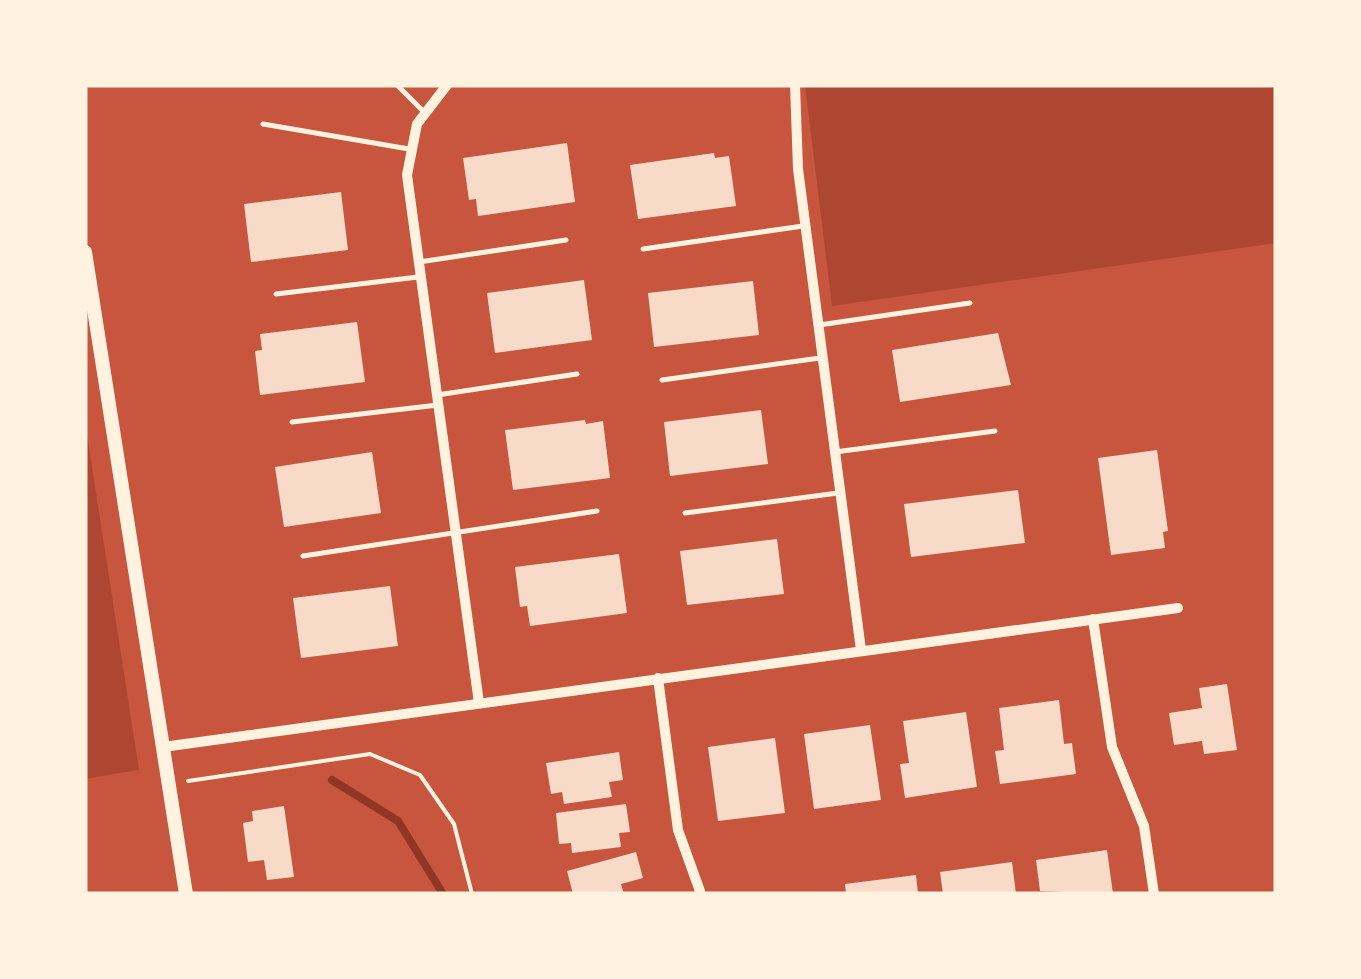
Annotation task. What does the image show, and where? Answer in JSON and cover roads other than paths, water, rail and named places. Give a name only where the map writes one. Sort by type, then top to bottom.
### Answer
[{"type":"street","points":[[447,85],[424,112],[409,149],[407,176],[479,702]]},
{"type":"street","points":[[795,85],[806,226],[861,650]]},
{"type":"street","points":[[85,252],[186,894]]},
{"type":"street","points":[[163,747],[1178,608]]},
{"type":"street","points":[[1093,619],[1112,747],[1144,826],[1154,894]]},
{"type":"street","points":[[658,678],[678,830],[684,858],[702,894]]},
{"type":"lane","points":[[398,85],[424,112]]},
{"type":"lane","points":[[264,124],[409,149]]},
{"type":"lane","points":[[643,249],[806,226]]},
{"type":"lane","points":[[419,262],[566,240]]},
{"type":"lane","points":[[276,294],[421,276]]},
{"type":"lane","points":[[819,325],[970,303]]},
{"type":"lane","points":[[662,380],[823,358]]},
{"type":"lane","points":[[292,422],[578,374]]},
{"type":"lane","points":[[835,452],[995,432]]},
{"type":"lane","points":[[685,512],[841,493]]},
{"type":"lane","points":[[303,556],[598,511]]},
{"type":"waterway","points":[[332,780],[398,821],[443,894]]}]
